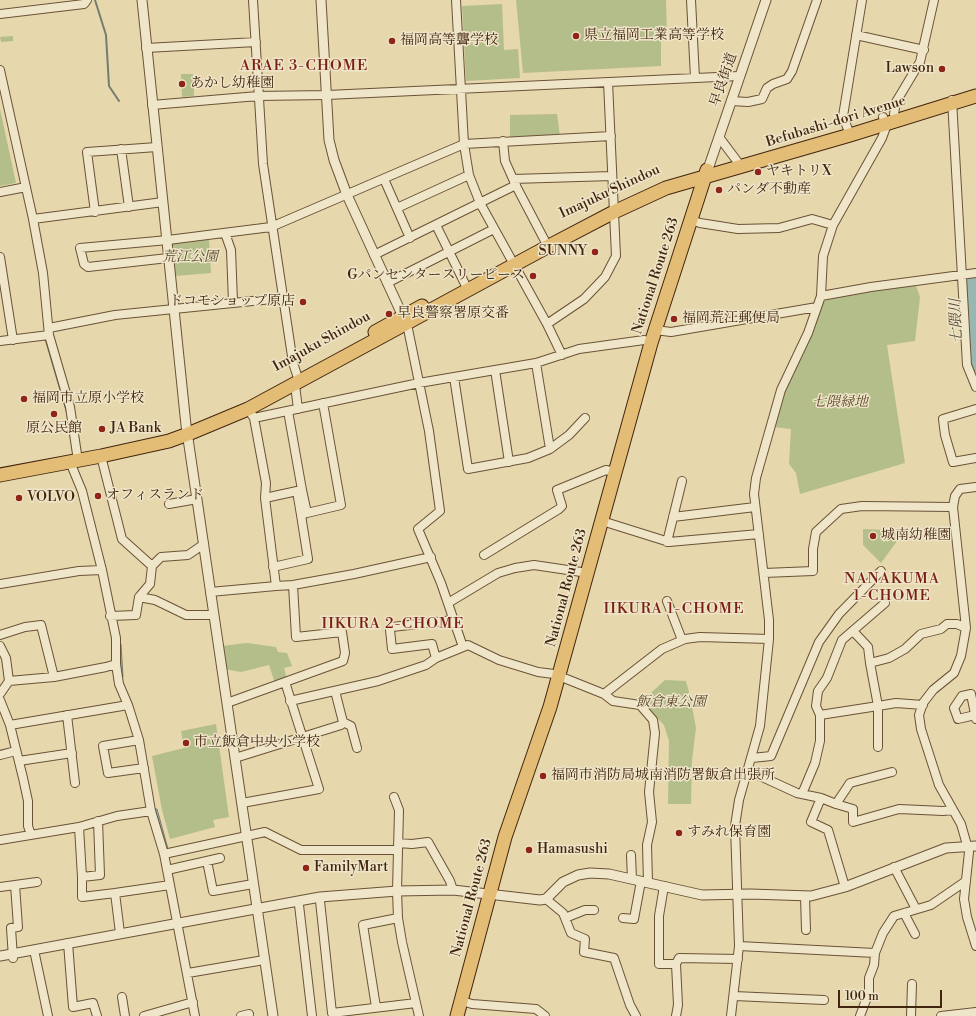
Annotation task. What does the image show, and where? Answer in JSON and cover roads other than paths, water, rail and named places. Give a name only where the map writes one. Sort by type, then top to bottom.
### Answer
[{"type":"highway","name":"Befubashi-dori Avenue","points":[[952,100],[976,89]]},
{"type":"highway","name":"Befubashi-dori Avenue","points":[[707,173],[849,132],[952,100],[976,96]]},
{"type":"highway","name":"Befubashi-dori Avenue","points":[[707,173],[737,160],[849,132]]},
{"type":"highway","name":"Imajuku Shindou","points":[[0,468],[73,458],[101,456],[169,440],[249,400],[296,380],[405,320],[660,186],[707,173]]},
{"type":"highway","name":"National Route 263","points":[[458,1016],[488,896],[505,837],[560,676],[653,337],[707,173]]},
{"type":"highway","name":"Imajuku Shindou","points":[[405,320],[465,284],[512,263],[546,240],[614,209]]},
{"type":"highway","name":"Imajuku Shindou","points":[[0,475],[251,413],[296,380]]},
{"type":"street","points":[[0,14],[84,4],[87,0]]},
{"type":"street","points":[[142,0],[156,147],[168,240],[168,258],[187,430],[242,803],[252,884],[273,1016]]},
{"type":"street","points":[[253,0],[263,164],[282,298],[296,380],[298,409]]},
{"type":"street","points":[[321,0],[329,140],[334,160],[347,195],[405,320],[429,431],[440,511],[418,529],[431,557],[463,646]]},
{"type":"street","points":[[456,0],[464,144],[469,176],[480,203],[547,324],[562,355]]},
{"type":"street","points":[[691,0],[695,78]]},
{"type":"street","name":"早良街道","points":[[707,173],[766,0]]},
{"type":"street","points":[[731,101],[741,103],[762,99],[767,88],[787,79],[792,71],[816,0]]},
{"type":"street","points":[[849,132],[843,116],[862,0]]},
{"type":"street","points":[[731,1016],[740,946],[735,826],[739,800],[760,726],[769,639],[764,573],[755,507],[754,494],[756,478],[782,390],[808,333],[821,296],[823,256],[833,225],[882,138],[896,102],[920,62],[924,50],[934,0]]},
{"type":"street","points":[[856,35],[924,50]]},
{"type":"street","points":[[146,48],[256,42]]},
{"type":"street","points":[[0,70],[33,219],[43,273],[49,332],[70,406],[73,458],[102,570],[110,616],[116,638],[116,664],[119,684],[128,705],[139,740],[151,811],[164,854],[195,1016]]},
{"type":"street","points":[[152,105],[258,96],[327,95],[739,76]]},
{"type":"street","points":[[547,324],[584,299],[605,277],[616,256],[608,82]]},
{"type":"street","points":[[952,100],[969,273],[966,365],[976,387]]},
{"type":"street","points":[[168,258],[88,267],[84,264],[80,248],[168,240],[272,227],[464,144],[611,136]]},
{"type":"street","points":[[719,137],[737,160]]},
{"type":"street","points":[[503,141],[505,161],[514,182],[546,240]]},
{"type":"street","points":[[95,212],[86,152],[156,147]]},
{"type":"street","points":[[121,149],[129,207]]},
{"type":"street","points":[[397,208],[469,176]]},
{"type":"street","points":[[374,255],[480,203],[514,182],[612,176]]},
{"type":"street","points":[[384,179],[410,238]]},
{"type":"street","points":[[0,192],[26,187]]},
{"type":"street","points":[[33,219],[163,202]]},
{"type":"street","points":[[691,220],[700,224],[738,229],[779,228],[812,219],[833,225]]},
{"type":"street","points":[[436,225],[465,284]]},
{"type":"street","points":[[388,284],[494,229]]},
{"type":"street","points":[[225,233],[230,250],[233,302]]},
{"type":"street","points":[[0,257],[13,340]]},
{"type":"street","points":[[821,296],[871,287],[969,273]]},
{"type":"street","points":[[0,341],[13,340],[49,332],[115,315],[282,298]]},
{"type":"street","points":[[276,586],[265,498],[266,483],[251,413],[298,409],[418,383],[536,363],[579,349],[644,340],[671,332],[817,308]]},
{"type":"street","points":[[536,363],[550,449]]},
{"type":"street","points":[[495,370],[509,462]]},
{"type":"street","points":[[454,377],[468,469],[528,458],[550,449],[569,435],[585,418]]},
{"type":"street","points":[[304,514],[341,505],[323,403]]},
{"type":"street","points":[[976,409],[943,419],[945,435],[954,462],[976,458]]},
{"type":"street","points":[[273,567],[308,559],[304,514],[288,410]]},
{"type":"street","points":[[101,456],[122,539],[152,566]]},
{"type":"street","points":[[484,555],[559,509],[562,506],[557,490],[606,470],[615,472]]},
{"type":"street","points":[[667,542],[682,481]]},
{"type":"street","points":[[972,846],[939,785],[921,729],[919,715],[923,705],[933,690],[954,673],[961,656],[966,628],[953,507],[955,496],[960,490],[976,487]]},
{"type":"street","points":[[265,498],[300,491]]},
{"type":"street","points":[[169,504],[197,499]]},
{"type":"street","points":[[764,573],[813,571],[813,548],[816,532],[841,509],[862,506],[953,507]]},
{"type":"street","points":[[673,517],[755,507]]},
{"type":"street","points":[[602,521],[667,542],[759,534]]},
{"type":"street","points":[[110,616],[136,615],[139,597],[150,584],[152,566],[161,557],[188,555],[204,544]]},
{"type":"street","points":[[210,592],[293,585],[354,574],[431,557]]},
{"type":"street","points":[[448,603],[498,573],[515,568],[534,565],[588,573]]},
{"type":"street","points":[[0,584],[78,571],[102,570]]},
{"type":"street","points":[[752,758],[771,756],[819,642],[839,614],[881,571]]},
{"type":"street","points":[[227,703],[343,660],[345,653],[342,632],[296,637],[293,585]]},
{"type":"street","points":[[139,597],[155,600],[186,615],[214,615]]},
{"type":"street","points":[[667,601],[682,640]]},
{"type":"street","points":[[802,794],[815,763],[820,741],[820,715],[816,706],[818,691],[827,678],[842,640],[885,603]]},
{"type":"street","points":[[436,658],[432,644],[392,649],[390,630],[392,627],[453,620]]},
{"type":"street","points":[[870,663],[888,658],[905,650],[921,634],[941,629],[946,624],[957,624],[966,628]]},
{"type":"street","points":[[0,635],[25,627],[41,625],[54,677]]},
{"type":"street","points":[[853,630],[868,647],[878,706],[878,747]]},
{"type":"street","points":[[604,694],[662,650],[682,640],[700,637],[769,639]]},
{"type":"street","points":[[290,701],[378,680],[426,664],[436,658],[468,645],[499,660],[528,669],[560,676],[604,694],[613,701],[640,705],[653,720],[655,733],[649,792],[652,822],[647,845],[645,882],[634,919],[623,918]]},
{"type":"street","points":[[0,646],[6,658],[9,681],[0,694]]},
{"type":"street","points":[[9,681],[54,677],[116,664]]},
{"type":"street","points":[[242,803],[319,789],[285,682]]},
{"type":"street","points":[[335,690],[343,722],[351,726],[358,748]]},
{"type":"street","points":[[0,700],[3,715],[10,725],[28,801],[28,826],[31,835]]},
{"type":"street","points":[[820,715],[896,703],[923,705]]},
{"type":"street","points":[[10,725],[128,705]]},
{"type":"street","points":[[67,715],[75,784]]},
{"type":"street","points":[[235,758],[341,725],[343,722]]},
{"type":"street","points":[[139,740],[103,746],[108,772],[144,768]]},
{"type":"street","points":[[0,754],[16,751]]},
{"type":"street","points":[[18,761],[72,753]]},
{"type":"street","points":[[747,770],[802,794],[821,798],[853,809],[853,822],[899,809],[953,810]]},
{"type":"street","points":[[836,804],[850,783],[892,772]]},
{"type":"street","points":[[394,797],[400,810],[397,894],[398,918],[419,1016]]},
{"type":"street","points":[[821,798],[811,822],[828,830],[845,887]]},
{"type":"street","points":[[0,840],[79,827],[118,816],[151,811]]},
{"type":"street","points":[[82,877],[100,875],[98,821]]},
{"type":"street","points":[[79,827],[82,896],[170,885]]},
{"type":"street","points":[[164,854],[265,832],[301,850],[398,846],[428,842],[453,890]]},
{"type":"street","points":[[546,900],[563,882],[578,876],[600,874],[632,879],[702,894],[811,896],[845,887],[946,848],[972,846]]},
{"type":"street","points":[[972,846],[969,852],[964,899],[967,917],[976,946]]},
{"type":"street","points":[[631,855],[632,879]]},
{"type":"street","points":[[167,870],[220,858]]},
{"type":"street","points":[[207,861],[213,891],[252,884]]},
{"type":"street","points":[[894,867],[916,910]]},
{"type":"street","points":[[860,1016],[869,992],[869,978],[874,965],[875,953],[883,933],[894,916],[931,905],[966,881]]},
{"type":"street","points":[[0,887],[37,882]]},
{"type":"street","points":[[13,956],[10,928],[18,927],[15,885]]},
{"type":"street","points":[[664,886],[659,916],[659,964],[676,964]]},
{"type":"street","points":[[257,910],[320,901],[453,890],[475,892],[488,896]]},
{"type":"street","points":[[115,893],[120,933]]},
{"type":"street","points":[[0,960],[13,956],[320,897],[397,894],[454,894],[546,900],[563,913],[571,933],[585,939],[584,952],[614,958],[630,1005],[636,1016]]},
{"type":"street","points":[[805,896],[806,930]]},
{"type":"street","points":[[320,901],[332,1013],[376,1007],[416,1004]]},
{"type":"street","points":[[299,905],[312,1016]]},
{"type":"street","points":[[565,918],[585,910],[594,910]]},
{"type":"street","points":[[904,913],[915,934]]},
{"type":"street","points":[[376,1007],[363,925],[398,918]]},
{"type":"street","points":[[69,945],[120,933],[177,925]]},
{"type":"street","points":[[69,945],[73,1008],[93,1003],[97,1016]]},
{"type":"street","points":[[740,946],[875,953]]},
{"type":"street","points":[[34,952],[48,1016]]},
{"type":"street","points":[[0,956],[13,956]]},
{"type":"street","points":[[676,1016],[678,1005],[676,964],[679,958],[738,960]]},
{"type":"street","points":[[188,974],[264,960]]},
{"type":"street","points":[[911,1016],[912,984]]},
{"type":"street","points":[[734,996],[824,1000]]},
{"type":"street","points":[[122,997],[125,1016]]},
{"type":"street","points":[[462,1001],[472,1004],[536,1009],[545,1016]]},
{"type":"street","points":[[144,1016],[193,1002]]},
{"type":"street","points":[[941,1016],[976,1012]]},
{"type":"water","points":[[47,338],[69,414],[70,427],[68,427],[67,414],[45,339]]},
{"type":"water","points":[[119,644],[121,644],[123,677],[121,677]]},
{"type":"water","points":[[154,809],[157,809],[168,849],[165,849]]},
{"type":"waterway","points":[[95,0],[106,35],[109,86],[119,101]]},
{"type":"waterway","name":"七隈川","points":[[976,277],[972,281],[973,340],[976,366]]},
{"type":"place","name":"県立福岡工業高等学校","points":[[576,36]]},
{"type":"place","name":"福岡高等聾学校","points":[[392,41]]},
{"type":"place","name":"Lawson","points":[[942,69]]},
{"type":"place","name":"あかし幼稚園","points":[[182,84]]},
{"type":"place","name":"ヤキトリX","points":[[758,172]]},
{"type":"place","name":"パンダ不動産","points":[[719,190]]},
{"type":"place","name":"SUNNY","points":[[595,252]]},
{"type":"place","name":"Gパンセンタースリーピース","points":[[533,276]]},
{"type":"place","name":"ドコモショップ原店","points":[[303,302]]},
{"type":"place","name":"早良警察署原交番","points":[[389,314]]},
{"type":"place","name":"福岡荒江郵便局","points":[[674,319]]},
{"type":"place","name":"福岡市立原小学校","points":[[24,399]]},
{"type":"place","name":"原公民館","points":[[54,414]]},
{"type":"place","name":"JA Bank","points":[[102,429]]},
{"type":"place","name":"オフィスランド","points":[[98,496]]},
{"type":"place","name":"VOLVO","points":[[19,498]]},
{"type":"place","name":"城南幼稚園","points":[[873,536]]},
{"type":"place","name":"市立飯倉中央小学校","points":[[186,743]]},
{"type":"place","name":"福岡市消防局城南消防署飯倉出張所","points":[[543,776]]},
{"type":"place","name":"すみれ保育園","points":[[679,833]]},
{"type":"place","name":"Hamasushi","points":[[529,850]]},
{"type":"place","name":"FamilyMart","points":[[306,868]]},
{"type":"district","name":"ARAE 3-CHOME","points":[[304,66]]},
{"type":"district","name":"NANAKUMA 1-CHOME","points":[[892,588]]},
{"type":"district","name":"IIKURA 1-CHOME","points":[[674,609]]},
{"type":"district","name":"IIKURA 2-CHOME","points":[[393,624]]},
{"type":"park label","name":"荒江公園","points":[[190,258]]},
{"type":"park label","name":"七隈緑地","points":[[840,403]]},
{"type":"park label","name":"飯倉東公園","points":[[671,703]]}]
